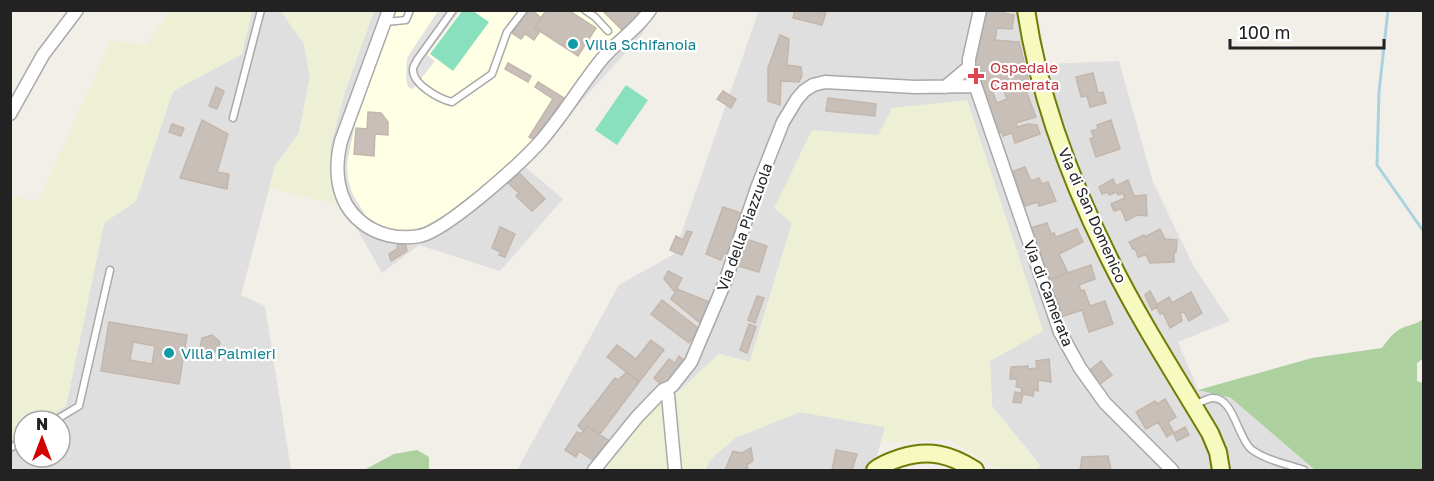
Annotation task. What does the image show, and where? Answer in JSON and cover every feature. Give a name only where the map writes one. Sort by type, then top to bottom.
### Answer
[{"type":"main road","name":"Via di San Domenico","points":[[1026,10],[1041,82],[1057,135],[1083,200],[1110,260],[1210,433],[1218,452],[1221,471]]},
{"type":"main road","points":[[875,471],[885,464],[917,453],[934,453],[952,457],[975,471]]},
{"type":"street","points":[[10,114],[43,55],[77,10]]},
{"type":"street","points":[[387,16],[341,141],[337,158],[337,176],[342,198],[359,220],[379,233],[410,237],[429,233],[461,212],[515,167],[540,142],[604,57],[644,21],[650,10]]},
{"type":"street","points":[[975,86],[969,59],[980,10]]},
{"type":"street","points":[[945,87],[969,67]]},
{"type":"street","name":"Via della Piazzuola","points":[[594,471],[638,417],[663,390],[672,386],[691,362],[725,282],[761,177],[783,122],[796,99],[813,85],[825,82],[975,86]]},
{"type":"street","name":"Via di Camerata","points":[[975,86],[1060,332],[1069,350],[1105,403],[1172,471]]},
{"type":"street","points":[[663,390],[668,395],[675,471]]},
{"type":"lane","points":[[233,118],[261,10]]},
{"type":"lane","points":[[387,16],[406,20],[410,10]]},
{"type":"lane","points":[[453,10],[413,69],[416,78],[426,89],[452,102],[492,74],[507,32],[524,10]]},
{"type":"lane","points":[[585,10],[608,31]]},
{"type":"lane","points":[[72,410],[79,406],[110,270]]},
{"type":"lane","points":[[1193,405],[1211,398],[1218,399],[1232,412],[1250,448],[1304,471]]},
{"type":"shaded area","points":[[759,10],[1037,11],[1046,64],[1119,61],[1153,182],[1193,265],[1230,321],[1178,342],[1198,390],[1231,398],[1315,470],[1036,470],[1040,465],[992,406],[990,361],[1043,331],[967,100],[878,135],[792,223],[750,362],[719,354],[679,391],[654,404],[602,470],[517,470],[619,285],[674,254]]},
{"type":"shaded area","points":[[171,11],[252,11],[242,54],[173,91],[136,201],[104,223],[66,406],[61,409],[12,409],[11,441],[11,196],[38,202],[111,40],[145,45]]},
{"type":"shaded area","points":[[252,11],[281,11],[304,44],[310,77],[299,133],[275,166],[241,295],[265,306],[291,470],[11,470],[10,441],[12,440],[12,469],[72,469],[72,409],[61,409],[66,406],[104,223],[136,201],[173,91],[242,54]]},
{"type":"shaded area","points":[[281,11],[374,11],[345,91],[330,148],[332,181],[340,205],[269,188],[275,166],[299,133],[310,78],[304,44]]},
{"type":"shaded area","points":[[374,11],[658,11],[639,38],[523,165],[563,199],[500,271],[419,245],[382,273],[353,222],[340,205],[332,181],[330,148],[345,91]]},
{"type":"shaded area","points":[[392,11],[646,11],[601,51],[564,98],[536,141],[520,157],[446,214],[423,227],[399,231],[383,228],[366,216],[353,195],[348,180],[347,163],[356,119]]},
{"type":"shaded area","points":[[438,11],[460,11],[427,55],[435,61],[413,89],[408,87],[406,79],[407,58]]},
{"type":"shaded area","points":[[967,100],[1043,331],[990,361],[992,406],[1040,466],[1036,470],[999,470],[949,439],[881,443],[885,427],[800,412],[735,438],[711,459],[705,470],[602,470],[654,404],[679,391],[719,354],[750,362],[792,223],[774,208],[812,130],[878,135],[892,108]]},
{"type":"shaded area","points":[[800,412],[885,427],[873,470],[705,470],[710,459],[735,438]]},
{"type":"green space","points":[[462,11],[473,11],[489,22],[453,71],[430,54]]},
{"type":"green space","points":[[626,85],[648,100],[617,145],[595,130]]},
{"type":"green space","points":[[1423,319],[1423,359],[1417,363],[1417,381],[1423,383],[1423,470],[1315,470],[1231,398],[1198,390],[1312,358],[1382,348],[1397,331]]},
{"type":"green space","points":[[417,450],[429,457],[429,470],[364,470],[394,454]]},
{"type":"building","points":[[527,10],[532,10],[541,18],[535,28],[540,31],[534,40],[525,34],[521,39],[512,33]]},
{"type":"building","name":"Villa Schifanoia","points":[[546,10],[568,10],[596,28],[578,56],[535,28]]},
{"type":"building","points":[[602,10],[646,10],[622,30]]},
{"type":"building","points":[[795,10],[826,12],[822,25],[793,18]]},
{"type":"building","points":[[983,10],[1004,10],[1003,13],[1014,15],[1012,29],[997,28],[995,40],[1019,42],[1030,86],[1025,88],[1036,117],[1016,123],[1017,127],[1028,124],[1037,125],[1040,134],[1015,143],[1012,133],[1003,136],[1002,132],[996,134],[973,67]],"holes":[[[1001,84],[1007,99],[997,103],[991,88]]]},
{"type":"building","points":[[780,35],[789,39],[787,65],[801,67],[802,76],[799,82],[781,81],[780,105],[768,101],[768,68]]},
{"type":"building","points":[[508,63],[531,76],[528,82],[505,69]]},
{"type":"building","points":[[1093,73],[1098,93],[1103,92],[1106,103],[1090,107],[1087,96],[1081,97],[1076,77]]},
{"type":"building","points":[[538,82],[564,98],[536,141],[529,137],[553,99],[535,87]]},
{"type":"building","points":[[216,87],[224,91],[217,109],[209,106]]},
{"type":"building","points":[[723,91],[736,99],[731,108],[717,99]]},
{"type":"building","points":[[828,98],[876,104],[875,116],[826,111]]},
{"type":"building","points":[[368,112],[381,113],[388,122],[388,135],[375,134],[374,156],[354,154],[356,128],[367,129]]},
{"type":"building","points":[[202,120],[228,134],[217,172],[229,174],[227,189],[180,178]]},
{"type":"building","points":[[1111,120],[1120,149],[1096,157],[1090,139],[1094,137],[1091,131],[1098,129],[1097,125]]},
{"type":"building","points":[[172,124],[184,128],[181,136],[169,132]]},
{"type":"building","points":[[1025,167],[1031,181],[1039,178],[1042,184],[1048,182],[1056,201],[1039,206],[1038,202],[1025,206],[1011,172]]},
{"type":"building","points":[[519,173],[545,199],[532,211],[516,196],[519,193],[508,183]]},
{"type":"building","points":[[1113,179],[1116,186],[1128,180],[1134,196],[1146,195],[1147,216],[1137,215],[1126,221],[1121,209],[1114,211],[1111,204],[1125,198],[1123,193],[1102,194],[1099,187]]},
{"type":"building","points":[[723,207],[744,214],[730,255],[724,253],[721,260],[706,254]]},
{"type":"building","points":[[1047,223],[1051,234],[1054,233],[1056,237],[1077,229],[1083,242],[1059,254],[1068,273],[1047,280],[1030,228]]},
{"type":"building","points":[[500,227],[515,234],[505,257],[499,255],[501,252],[492,248]]},
{"type":"building","points":[[1160,229],[1165,239],[1177,240],[1174,262],[1150,263],[1146,255],[1138,257],[1135,248],[1133,249],[1129,242]]},
{"type":"building","points":[[687,231],[692,232],[682,255],[670,250],[676,236],[683,240]]},
{"type":"building","points":[[743,238],[767,246],[759,272],[735,265]]},
{"type":"building","points":[[398,242],[405,243],[407,251],[391,261],[389,254],[397,249]]},
{"type":"building","points":[[1091,265],[1095,279],[1079,285],[1081,291],[1084,290],[1090,306],[1105,301],[1113,324],[1089,332],[1082,310],[1060,317],[1047,280]]},
{"type":"building","points":[[668,271],[682,278],[675,292],[664,279]]},
{"type":"building","points":[[677,289],[714,304],[705,327],[671,299]]},
{"type":"building","points":[[1150,291],[1157,304],[1157,307],[1152,310],[1145,295]]},
{"type":"building","points":[[1191,292],[1202,313],[1189,321],[1184,312],[1180,313],[1182,321],[1170,328],[1163,313],[1160,314],[1156,305],[1169,297],[1172,303]]},
{"type":"building","points":[[757,296],[764,298],[755,323],[748,320]]},
{"type":"building","points":[[662,300],[699,329],[689,343],[651,314]]},
{"type":"building","name":"Villa Palmieri","points":[[109,322],[187,335],[179,384],[101,371]],"holes":[[[133,342],[155,346],[152,364],[130,360]]]},
{"type":"building","points":[[749,324],[756,327],[747,353],[740,350]]},
{"type":"building","points":[[212,335],[220,342],[218,351],[206,355],[200,348],[202,338]]},
{"type":"building","points":[[651,340],[664,350],[639,382],[607,357],[617,345],[636,359]]},
{"type":"building","points":[[679,356],[686,362],[663,387],[654,378],[669,359],[675,363]]},
{"type":"building","points":[[1049,359],[1051,382],[1038,380],[1038,391],[1034,390],[1033,396],[1023,394],[1021,403],[1013,402],[1015,392],[1021,393],[1022,388],[1016,387],[1017,379],[1010,379],[1011,367],[1037,368],[1036,361]]},
{"type":"building","points":[[1101,361],[1112,375],[1097,386],[1086,373]]},
{"type":"building","points":[[627,372],[639,382],[600,434],[587,426],[584,431],[578,426],[615,378],[618,380]]},
{"type":"building","points":[[1165,399],[1176,417],[1168,422],[1174,433],[1185,427],[1189,435],[1177,441],[1173,433],[1167,437],[1158,422],[1146,429],[1136,412],[1155,401],[1157,404]]},
{"type":"building","points":[[587,426],[611,442],[597,463],[579,451],[576,457],[565,450],[577,432],[581,434]]},
{"type":"building","points":[[751,448],[753,461],[747,465],[748,470],[725,470],[733,451],[742,453]]},
{"type":"building","points":[[836,450],[857,454],[852,470],[832,470]]},
{"type":"building","points":[[1108,456],[1111,470],[1080,470],[1082,457]]},
{"type":"waterway","points":[[1388,10],[1379,92],[1377,165],[1424,232]]},
{"type":"place","name":"Villa Schifanoia","points":[[573,44]]},
{"type":"place","name":"Ospedale Camerata","points":[[976,76]]},
{"type":"place","name":"Villa Palmieri","points":[[169,353]]}]
